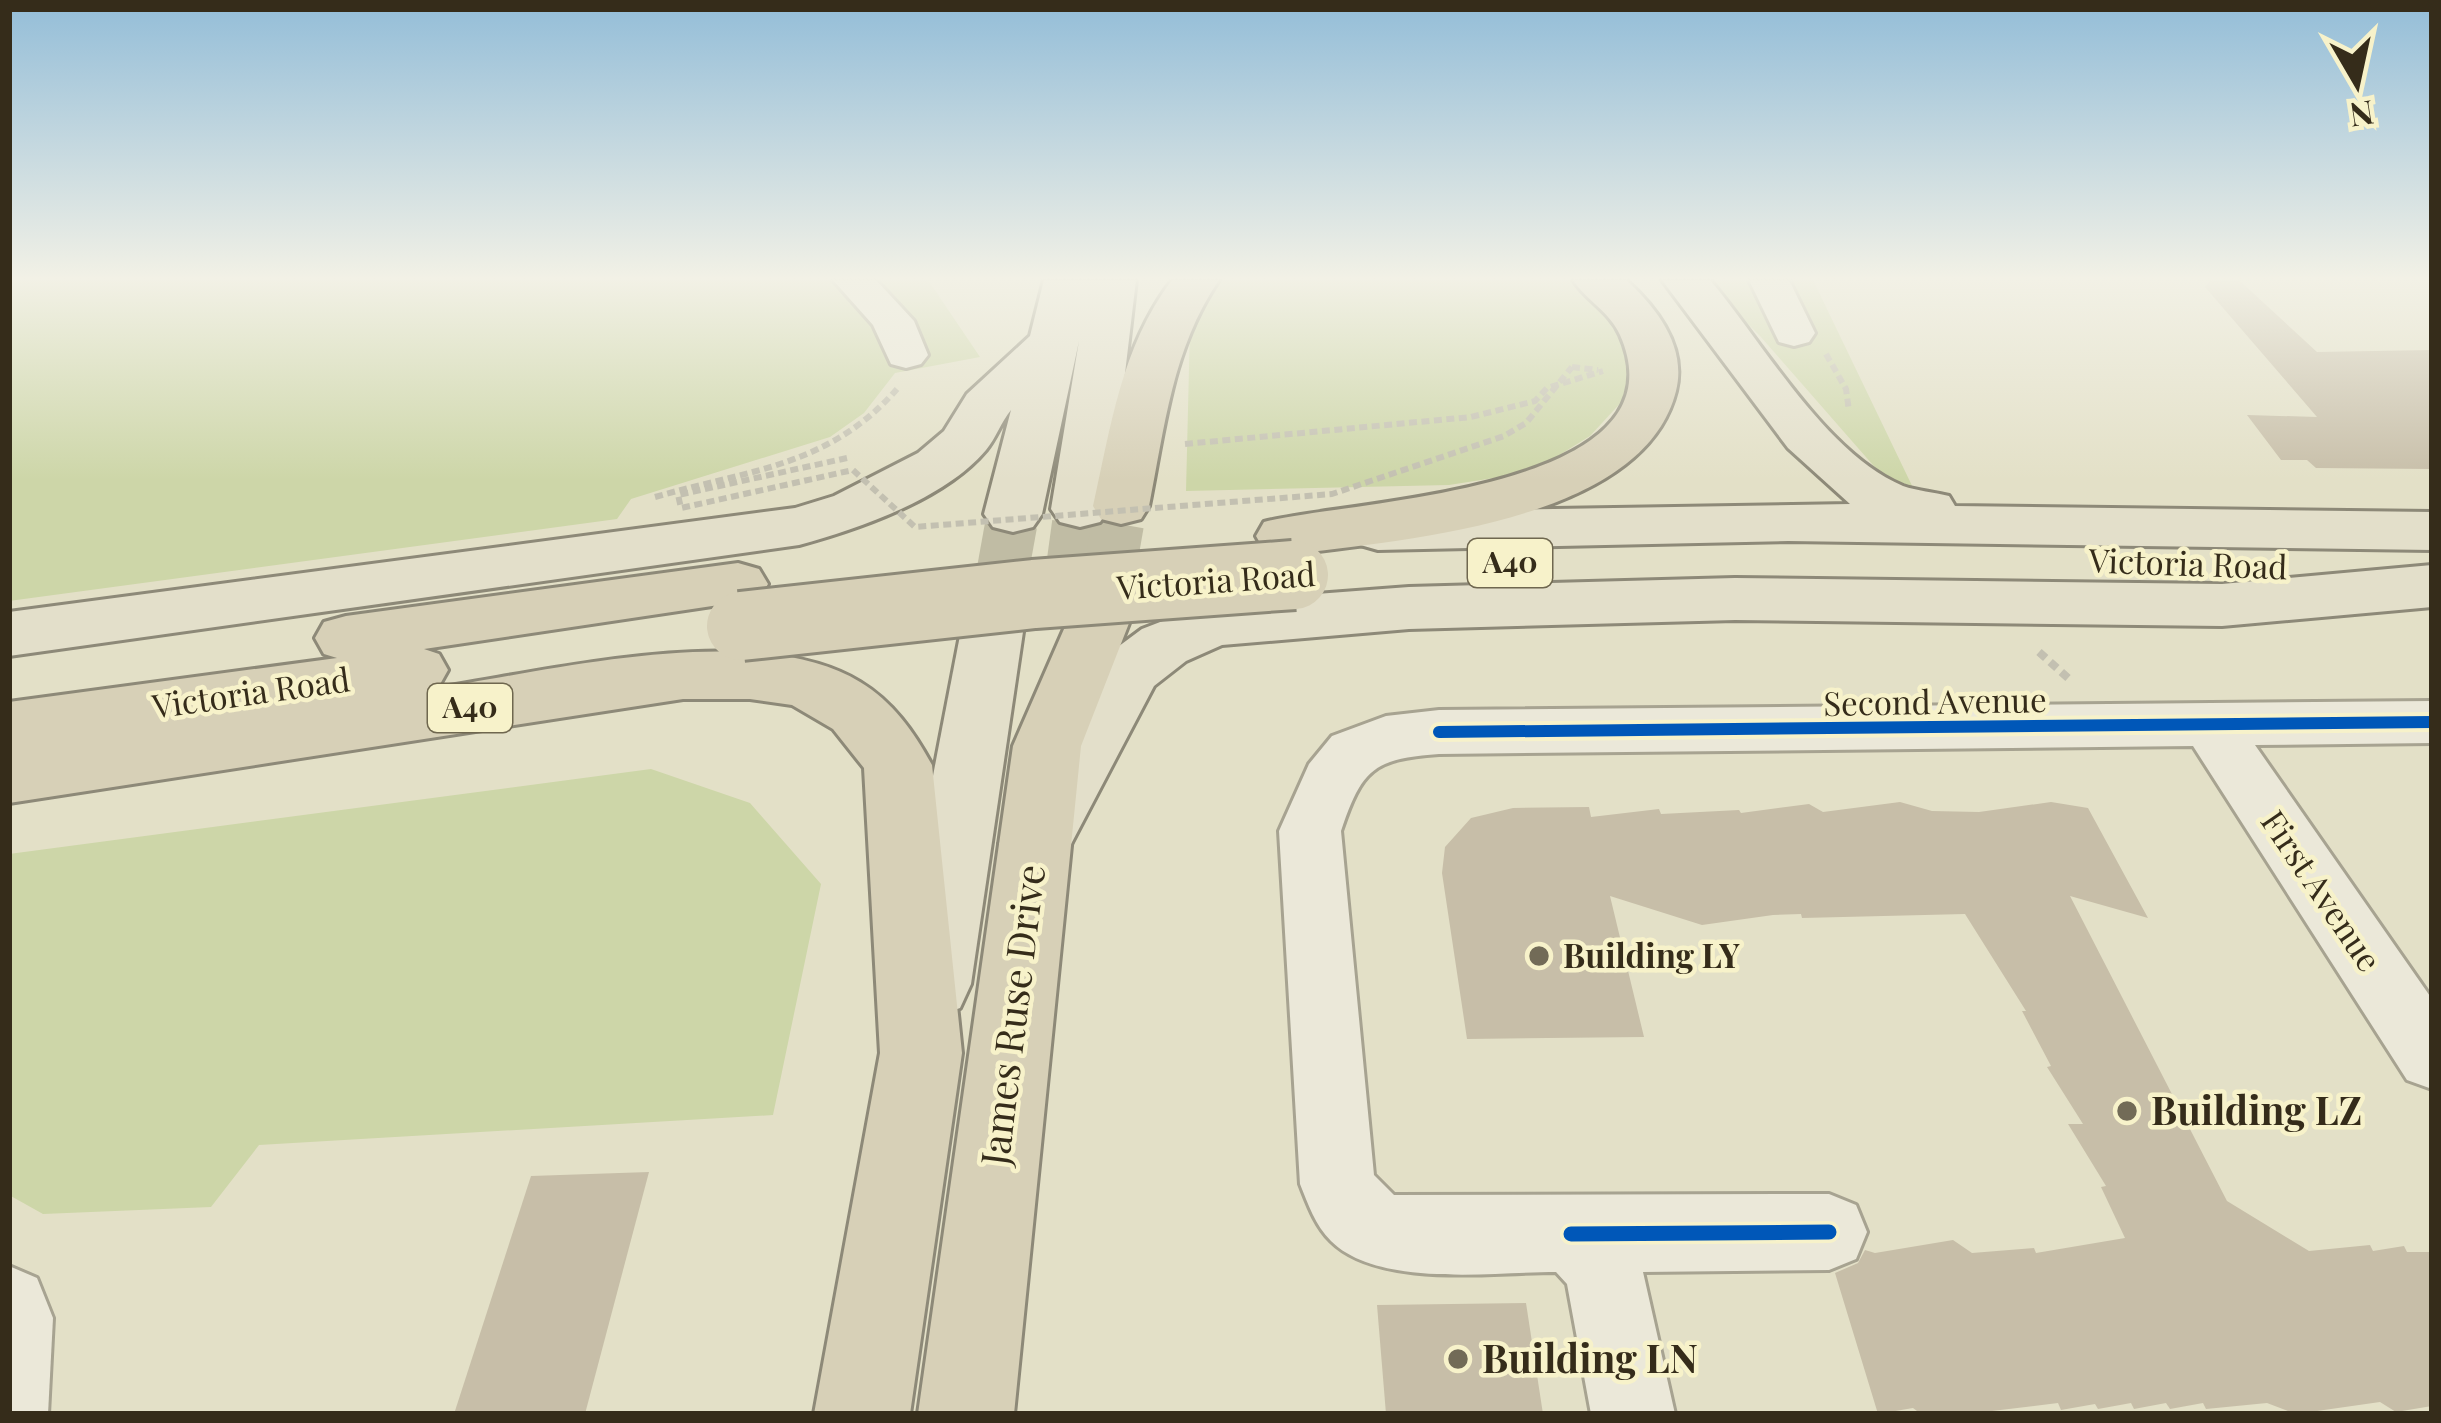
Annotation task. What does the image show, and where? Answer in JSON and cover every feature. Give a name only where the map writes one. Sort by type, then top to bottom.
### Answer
[{"type":"highway","points":[[1101,507],[1156,346]]},
{"type":"highway","name":"A40","points":[[1289,556],[1405,518],[1530,492],[1584,469],[1632,439],[1654,393],[1654,346]]},
{"type":"highway","name":"Victoria Road","points":[[9,684],[740,605],[1034,594],[1289,556]]},
{"type":"highway","name":"Victoria Road","points":[[9,727],[740,605]]},
{"type":"highway","name":"A40","points":[[9,776],[682,676],[750,674],[811,685],[856,707],[882,735],[898,764],[921,1053],[862,1414]]},
{"type":"highway","name":"James Ruse Drive","points":[[966,1414],[1047,746]]},
{"type":"main road","points":[[9,634],[800,526],[854,509],[937,465],[965,441],[986,405],[1048,346]]},
{"type":"main road","points":[[1013,514],[1053,346]]},
{"type":"main road","points":[[1101,507],[1109,346]]},
{"type":"main road","points":[[1726,557],[1768,544],[1788,522],[1784,480],[1733,346]]},
{"type":"main road","points":[[1734,346],[1796,422],[1866,490],[1893,503],[2003,522]]},
{"type":"main road","name":"Victoria Road","points":[[1289,556],[1788,522],[2432,531]]},
{"type":"main road","name":"Victoria Road","points":[[1289,556],[1726,557],[2432,572]]},
{"type":"main road","points":[[1033,848],[1130,671],[1164,645],[1212,624],[1408,608],[1735,599],[2222,605],[2432,586]]},
{"type":"main road","name":"James Ruse Drive","points":[[1047,746],[1084,615]]},
{"type":"main road","points":[[921,1053],[993,625]]},
{"type":"street","points":[[903,346],[906,355]]},
{"type":"street","name":"Second Avenue","points":[[1829,1232],[1392,1234],[1370,1226],[1350,1210],[1337,1184],[1310,831],[1324,792],[1347,755],[1378,735],[1439,732],[2432,722]]},
{"type":"street","name":"First Avenue","points":[[2210,725],[2432,1058]]},
{"type":"street","points":[[1571,1234],[1594,1253],[1605,1275],[1633,1414]]},
{"type":"street","points":[[9,1407],[11,1312]]},
{"type":"path","points":[[643,503],[791,463],[843,442],[868,425],[896,391],[906,355]]},
{"type":"path","points":[[1181,445],[1472,417],[1535,401],[1547,388],[1605,370],[1572,367],[1526,423],[1504,436],[1332,494]]},
{"type":"path","points":[[843,442],[847,458],[678,495],[681,508],[853,470],[915,526],[1376,492]]},
{"type":"path","points":[[2030,644],[2083,691]]},
{"type":"green space","points":[[9,346],[973,346],[980,357],[895,373],[864,413],[830,437],[631,499],[617,519],[9,601]]},
{"type":"green space","points":[[1190,346],[1627,346],[1632,358],[1626,397],[1590,436],[1532,472],[1449,485],[1186,491]]},
{"type":"green space","points":[[1769,346],[1845,346],[1916,494],[1886,480]]},
{"type":"green space","points":[[651,769],[750,803],[821,884],[773,1115],[259,1145],[211,1207],[43,1214],[9,1195],[9,854]]},
{"type":"building","points":[[2256,346],[2311,346],[2317,352],[2432,350],[2432,469],[2316,468],[2307,460],[2281,460],[2247,415],[2317,417]]},
{"type":"building","name":"Building LZ","points":[[1900,802],[1932,811],[1979,812],[2051,802],[2088,808],[2148,918],[2070,896],[2227,1201],[2309,1251],[2370,1245],[2373,1251],[2404,1246],[2407,1252],[2432,1252],[2432,1406],[2396,1412],[2380,1402],[2296,1414],[2267,1403],[2206,1409],[2203,1403],[2170,1409],[2166,1403],[2134,1409],[2131,1403],[2098,1409],[2095,1404],[2061,1410],[2058,1403],[1967,1414],[1921,1414],[1913,1408],[1878,1414],[1835,1273],[1858,1263],[1865,1250],[1875,1253],[1953,1240],[1972,1253],[2034,1248],[2036,1253],[2125,1238],[2101,1187],[2106,1186],[2068,1124],[2083,1124],[2047,1067],[2051,1066],[2022,1011],[2026,1011],[1965,914],[1773,915],[1702,925],[1610,896],[1644,1037],[1467,1039],[1442,873],[1445,847],[1471,818],[1513,808],[1589,807],[1591,817],[1659,809],[1661,814],[1741,813],[1809,804],[1823,812]]},
{"type":"building","points":[[649,1172],[585,1414],[454,1414],[531,1176]]},
{"type":"building","name":"Building LN","points":[[1526,1303],[1543,1414],[1386,1414],[1377,1305]]},
{"type":"tunnel","points":[[1109,575],[1121,506]]},
{"type":"tunnel","points":[[1071,575],[1080,509]]},
{"type":"tunnel","points":[[1002,575],[1013,514]]},
{"type":"tunnel","points":[[993,625],[1003,572]]},
{"type":"tunnel","points":[[1066,617],[1072,572]]},
{"type":"tunnel","points":[[1102,613],[1109,572]]},
{"type":"cycle path","points":[[1439,732],[2432,722]]},
{"type":"cycle path","points":[[1571,1234],[1829,1232]]},
{"type":"place","name":"Building LY","points":[[1539,956]]},
{"type":"place","name":"Building LZ","points":[[2127,1111]]},
{"type":"place","name":"Building LN","points":[[1458,1359]]}]
